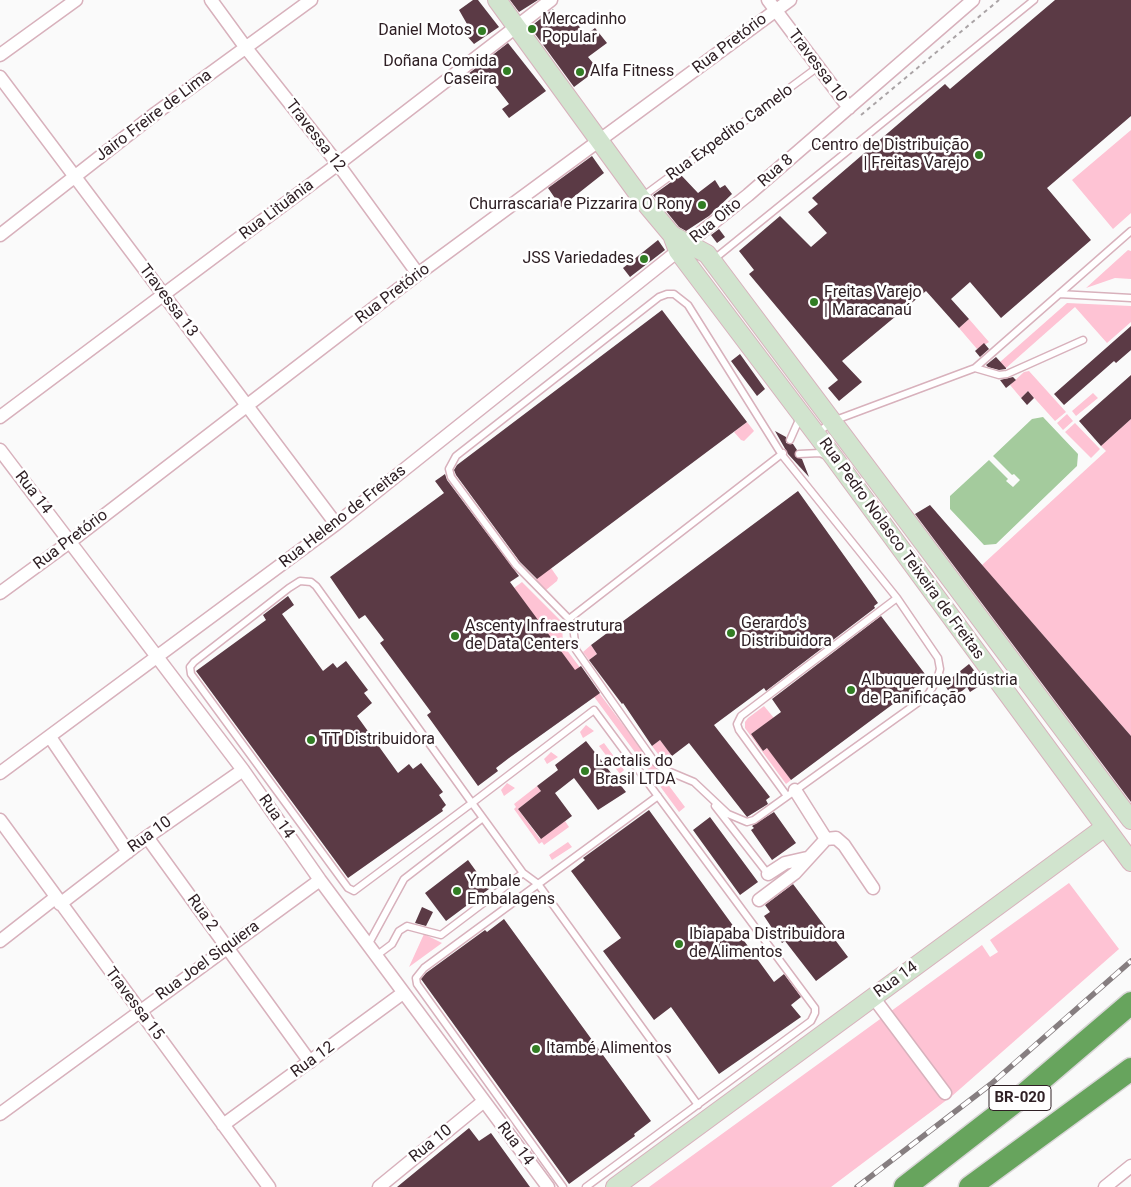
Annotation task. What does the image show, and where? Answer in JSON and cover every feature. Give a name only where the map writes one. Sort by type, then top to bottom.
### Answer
[{"type":"highway","name":"BR-020","points":[[905,1187],[1021,1097],[1131,1003]]},
{"type":"highway","name":"BR-020","points":[[970,1187],[1131,1068]]},
{"type":"main road","name":"Rua Pedro Nolasco Teixeira de Freitas","points":[[497,0],[641,198],[681,244],[797,408],[1131,862]]},
{"type":"main road","name":"Rua Pedro Nolasco Teixeira de Freitas","points":[[681,244],[705,252],[712,260],[1131,820]]},
{"type":"main road","points":[[977,653],[996,640]]},
{"type":"main road","name":"Rua 14","points":[[615,1187],[1105,827]]},
{"type":"street","points":[[0,55],[76,0]]},
{"type":"street","name":"Travessa 12","points":[[211,0],[246,48],[338,164],[418,274]]},
{"type":"street","name":"Jairo Freire de Lima","points":[[0,235],[156,113],[311,0]]},
{"type":"street","name":"Rua Lituânia","points":[[0,417],[338,164],[551,0]]},
{"type":"street","name":"Rua Pretório","points":[[0,593],[71,541],[418,274],[600,141],[772,5],[790,0]]},
{"type":"street","points":[[848,108],[973,0]]},
{"type":"street","name":"Travessa 10","points":[[772,5],[848,108]]},
{"type":"street","name":"Travessa 13","points":[[0,77],[336,524]]},
{"type":"street","name":"Rua 8","points":[[748,195],[848,108]]},
{"type":"street","name":"Rua Oito","points":[[681,244],[748,195]]},
{"type":"street","name":"Rua Heleno de Freitas","points":[[0,773],[336,524],[681,244]]},
{"type":"street","name":"Rua 14","points":[[0,450],[71,541],[156,658],[243,770],[320,880],[548,1187]]},
{"type":"street","points":[[50,737],[128,852]]},
{"type":"street","name":"Rua 10","points":[[0,941],[243,770]]},
{"type":"street","points":[[791,793],[826,839]]},
{"type":"street","name":"Travessa 15","points":[[0,820],[269,1187]]},
{"type":"street","name":"Rua 2","points":[[147,837],[310,1062]]},
{"type":"street","points":[[759,900],[795,873],[826,839],[836,838],[844,845],[873,888]]},
{"type":"street","points":[[768,874],[786,863],[807,858]]},
{"type":"street","name":"Rua Joel Siquiera","points":[[0,1114],[320,880]]},
{"type":"street","name":"Rua 12","points":[[223,1126],[403,993]]},
{"type":"street","points":[[873,997],[945,1093]]},
{"type":"street","name":"Rua 10","points":[[379,1187],[484,1101]]},
{"type":"street","points":[[1105,1187],[1131,1166]]},
{"type":"lane","points":[[712,260],[1034,0]]},
{"type":"lane","name":"Rua Expedito Camelo","points":[[641,198],[818,67]]},
{"type":"lane","points":[[816,434],[833,421],[975,368],[1131,231]]},
{"type":"lane","points":[[674,294],[688,305],[784,454],[898,598],[938,658],[940,669],[937,680],[927,696],[754,820],[747,822],[728,814],[694,782],[663,769],[650,756],[576,650],[573,626],[569,619],[516,565],[451,477],[450,463],[456,456],[659,297],[674,294]]},
{"type":"lane","points":[[1059,294],[1131,298]]},
{"type":"lane","points":[[975,368],[999,375],[1007,374],[1083,340]]},
{"type":"lane","points":[[790,440],[798,422],[797,408]]},
{"type":"lane","points":[[799,454],[820,453],[835,459]]},
{"type":"lane","points":[[569,619],[784,454]]},
{"type":"lane","points":[[586,1187],[698,1105],[811,1022],[816,1013],[815,1008],[594,710],[472,804],[352,891],[191,674],[190,667],[194,662],[289,588],[300,581],[311,582],[472,804],[523,873],[538,884],[698,1105]]},
{"type":"lane","points":[[791,793],[739,730],[737,724],[741,716],[898,598]]},
{"type":"lane","points":[[707,795],[768,874]]},
{"type":"lane","points":[[562,1187],[417,984],[416,978],[424,968],[658,796]]},
{"type":"lane","points":[[368,945],[404,880],[483,818]]},
{"type":"lane","points":[[376,956],[392,944],[399,930],[409,925],[441,935],[523,873]]},
{"type":"shaded area","points":[[1131,130],[1131,213],[1113,229],[1072,180]]},
{"type":"shaded area","points":[[1128,250],[1131,251],[1131,279],[1115,278],[1086,288]]},
{"type":"shaded area","points":[[1067,303],[1131,306],[1131,322],[1107,343],[1075,307],[1006,368],[1000,362]]},
{"type":"shaded area","points":[[969,319],[989,342],[977,349],[959,328]]},
{"type":"shaded area","points":[[1029,371],[1066,412],[1055,421],[1028,391],[1021,398],[1010,385],[1024,372]]},
{"type":"shaded area","points":[[1093,393],[1098,398],[1076,416],[1072,411]]},
{"type":"shaded area","points":[[1067,414],[1073,421],[1063,430],[1057,423]]},
{"type":"shaded area","points":[[1043,417],[1078,454],[1077,466],[996,544],[984,545],[950,509],[950,496],[989,460],[1008,479],[1006,481],[1013,487],[1020,480],[1014,474],[1012,475],[993,456],[1032,419]]},
{"type":"shaded area","points":[[1131,419],[1131,736],[982,565],[1106,451],[1101,446]]},
{"type":"shaded area","points":[[747,422],[754,431],[744,441],[734,432]]},
{"type":"shaded area","points":[[1075,423],[1100,449],[1091,458],[1065,432]]},
{"type":"shaded area","points":[[551,568],[558,578],[546,590],[536,579]]},
{"type":"shaded area","points":[[522,582],[562,622],[563,645],[685,807],[679,812],[514,588]]},
{"type":"shaded area","points":[[591,645],[597,654],[589,660],[583,652]]},
{"type":"shaded area","points":[[764,706],[774,718],[751,734],[763,751],[788,733],[777,760],[791,780],[786,784],[745,728],[745,722],[748,718]]},
{"type":"shaded area","points":[[586,725],[594,731],[583,738],[580,732]]},
{"type":"shaded area","points":[[660,740],[672,756],[664,762],[652,746]]},
{"type":"shaded area","points":[[604,743],[624,770],[620,774],[599,746]]},
{"type":"shaded area","points":[[551,752],[558,757],[547,764],[544,759]]},
{"type":"shaded area","points":[[507,783],[515,788],[504,796],[501,790]]},
{"type":"shaded area","points":[[537,786],[541,791],[518,809],[540,839],[565,821],[569,827],[544,845],[542,842],[539,844],[514,809],[516,807],[514,804]]},
{"type":"shaded area","points":[[568,842],[572,847],[552,860],[549,855]]},
{"type":"shaded area","points":[[1069,883],[1119,949],[952,1096],[831,1187],[649,1187],[982,945],[990,957],[998,952],[990,940]]},
{"type":"shaded area","points":[[424,934],[442,943],[409,967]]},
{"type":"building","points":[[473,0],[478,0],[499,27],[474,44],[466,35],[471,31],[459,10]]},
{"type":"building","points":[[510,0],[538,0],[519,12]]},
{"type":"building","name":"Centro de Distribuição | Freitas Varejo","points":[[1055,0],[1131,0],[1131,116],[1047,188],[1091,240],[1001,318],[970,282],[951,299],[969,319],[959,328],[926,291],[842,361],[862,382],[839,401],[828,388],[838,380],[749,274],[754,270],[739,251],[780,216],[811,247],[827,233],[808,212],[818,204],[812,198],[945,84],[950,89]]},
{"type":"building","points":[[553,9],[567,27],[575,21],[586,35],[595,28],[607,43],[588,57],[598,69],[574,87],[530,27]]},
{"type":"building","points":[[508,43],[546,91],[509,118],[502,109],[509,104],[488,77],[477,86],[468,74]]},
{"type":"building","points":[[592,156],[604,173],[561,207],[548,188]]},
{"type":"building","points":[[681,175],[698,193],[715,180],[720,188],[725,185],[732,194],[709,216],[686,231],[679,227],[653,195]]},
{"type":"building","points":[[719,229],[725,237],[717,243],[711,235]]},
{"type":"building","name":"JSS Variedades","points":[[658,240],[665,250],[630,277],[623,268]]},
{"type":"building","points":[[662,310],[747,422],[537,579],[520,562],[454,470],[457,465]]},
{"type":"building","points":[[1131,326],[1131,350],[1116,363],[1114,361],[1064,405],[1054,394]]},
{"type":"building","points":[[984,343],[989,349],[980,357],[975,351]]},
{"type":"building","points":[[740,354],[765,389],[757,396],[731,361]]},
{"type":"building","points":[[996,357],[1006,369],[999,370],[986,365]]},
{"type":"building","points":[[1131,375],[1131,419],[1101,446],[1079,421]]},
{"type":"building","points":[[1013,377],[1016,380],[1006,388],[1000,380]]},
{"type":"building","points":[[1028,391],[1034,398],[1027,405],[1021,398]]},
{"type":"building","points":[[775,431],[786,437],[786,443],[793,444],[797,450],[795,456],[802,459],[809,477],[788,454]]},
{"type":"building","name":"Ascenty Infraestrutura de Data Centers","points":[[445,474],[447,480],[519,576],[510,582],[575,670],[581,666],[600,693],[509,758],[496,768],[498,771],[478,786],[427,715],[431,712],[380,643],[384,640],[365,615],[359,619],[330,577],[444,493],[435,481]]},
{"type":"building","name":"Gerardo's Distribuidora","points":[[798,491],[878,603],[874,606],[875,608],[766,691],[764,688],[714,725],[770,797],[766,800],[768,804],[747,817],[689,743],[672,756],[660,740],[652,746],[623,703],[589,660],[597,654],[591,645]]},
{"type":"building","points":[[930,505],[1131,736],[1131,802],[915,514]]},
{"type":"building","name":"TT Distribuidora","points":[[288,596],[294,605],[282,614],[323,671],[333,663],[337,668],[346,661],[368,690],[364,693],[372,703],[357,716],[398,773],[409,764],[413,769],[421,763],[443,792],[439,795],[446,805],[442,809],[443,811],[348,878],[196,671],[266,620],[263,615]]},
{"type":"building","name":"Albuquerque Indústria de Panificação","points":[[881,616],[928,678],[791,780],[767,748],[763,751],[751,734],[781,712],[772,699]]},
{"type":"building","points":[[969,664],[984,683],[970,692],[967,687],[957,695],[955,692],[951,695],[944,684]]},
{"type":"building","points":[[586,741],[626,792],[598,810],[574,778],[555,793],[572,816],[541,839],[518,809],[541,791],[537,786],[558,770],[555,765]]},
{"type":"building","name":"Ibiapaba Distribuidora de Alimentos","points":[[649,810],[774,982],[784,974],[801,997],[791,1005],[801,1017],[719,1074],[671,1007],[654,1020],[603,951],[621,938],[571,871],[585,860],[583,858]]},
{"type":"building","points":[[774,812],[796,843],[772,860],[751,830],[754,828],[752,826]]},
{"type":"building","points":[[710,817],[758,882],[740,895],[693,830]]},
{"type":"building","name":"Ymbale Embalagens","points":[[468,860],[489,889],[446,921],[425,893]]},
{"type":"building","points":[[793,884],[848,957],[816,981],[785,941],[782,943],[764,916],[770,912],[765,905]]},
{"type":"building","points":[[422,907],[433,912],[426,926],[415,923]]},
{"type":"building","name":"Itambé Alimentos","points":[[504,919],[651,1121],[634,1134],[635,1136],[569,1184],[421,979],[426,973],[485,930],[487,932]]},
{"type":"building","points":[[469,1128],[479,1141],[491,1133],[530,1187],[397,1187]]},
{"type":"railway","points":[[857,1187],[991,1084],[1131,961]]},
{"type":"place","name":"Mercadinho Popular","points":[[532,29]]},
{"type":"place","name":"Daniel Motos","points":[[482,31]]},
{"type":"place","name":"Doñana Comida Caseira","points":[[507,71]]},
{"type":"place","name":"Alfa Fitness","points":[[580,72]]},
{"type":"place","name":"Centro de Distribuição | Freitas Varejo","points":[[979,155]]},
{"type":"place","name":"Churrascaria e Pizzarira O Rony","points":[[702,205]]},
{"type":"place","name":"JSS Variedades","points":[[644,259]]},
{"type":"place","name":"Freitas Varejo | Maracanaú","points":[[814,302]]},
{"type":"place","name":"Gerardo's Distribuidora","points":[[731,633]]},
{"type":"place","name":"Ascenty Infraestrutura de Data Centers","points":[[455,636]]},
{"type":"place","name":"Albuquerque Indústria de Panificação","points":[[851,690]]},
{"type":"place","name":"TT Distribuidora","points":[[311,740]]},
{"type":"place","name":"Lactalis do Brasil LTDA","points":[[585,771]]},
{"type":"place","name":"Ymbale Embalagens","points":[[457,891]]},
{"type":"place","name":"Ibiapaba Distribuidora de Alimentos","points":[[679,944]]},
{"type":"place","name":"Itambé Alimentos","points":[[536,1049]]}]
